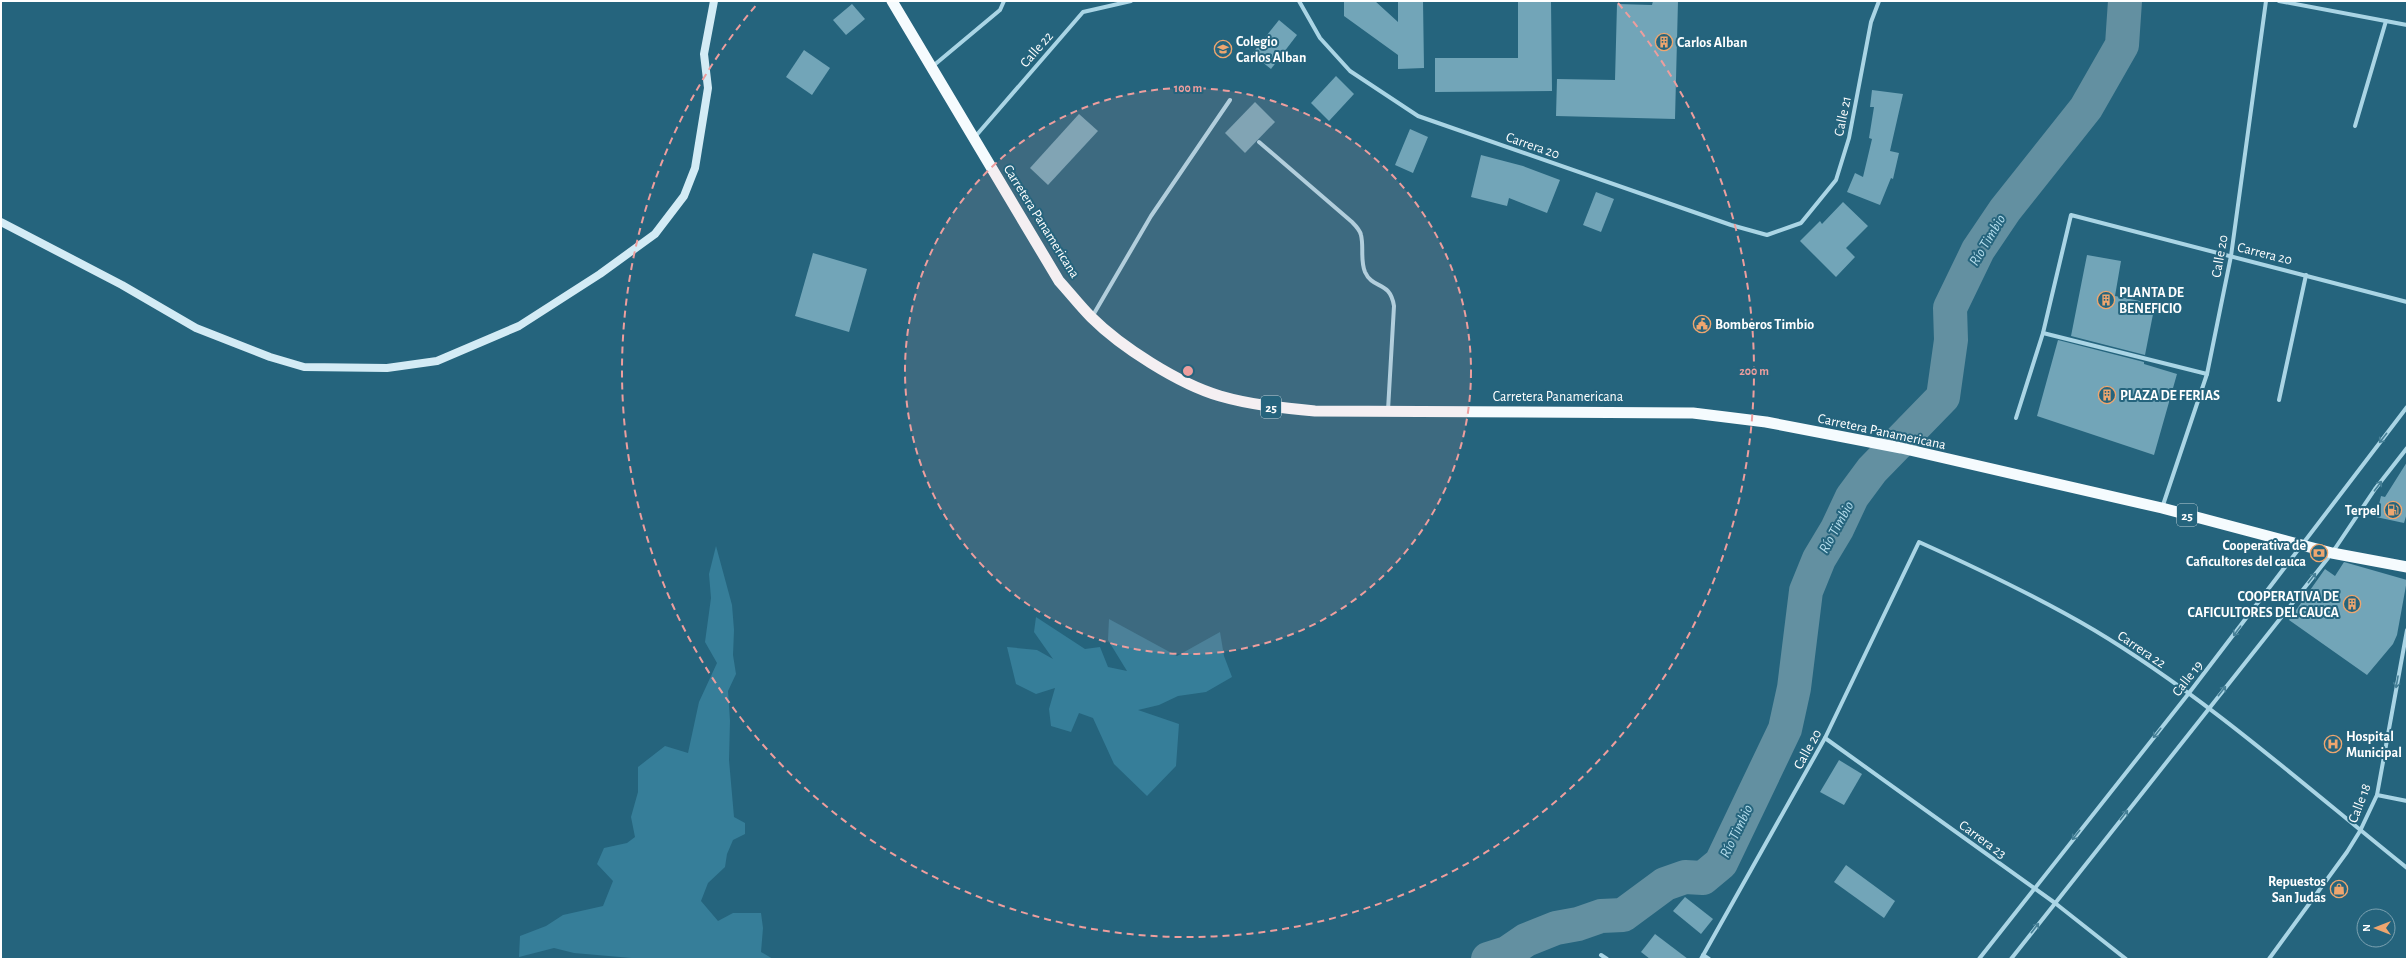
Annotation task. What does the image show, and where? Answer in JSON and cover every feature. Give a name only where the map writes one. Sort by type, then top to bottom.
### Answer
[{"type":"highway","name":"Carretera Panamericana","points":[[892,1],[1059,281],[1092,318],[1134,351],[1176,377],[1219,396],[1266,407],[1315,411],[1693,413],[1766,422],[1901,448],[1966,465],[2162,508],[2332,553],[2407,567]]},
{"type":"main road","points":[[1,222],[115,281],[196,328],[270,358],[304,367],[387,368],[437,361],[519,326],[600,274],[655,234],[660,228],[684,196],[695,168],[708,88],[704,54],[714,1]]},
{"type":"street","points":[[932,66],[1000,10],[1004,1]]},
{"type":"street","name":"Calle 22","points":[[974,138],[1082,12],[1131,1]]},
{"type":"street","name":"Carrera 20","points":[[1299,1],[1320,38],[1350,71],[1418,116],[1731,225],[1767,235],[1801,223]]},
{"type":"street","name":"Calle 21","points":[[1801,223],[1836,180],[1849,138],[1871,22],[1879,1]]},
{"type":"street","name":"Calle 20","points":[[2162,508],[2208,374],[2231,256],[2266,1]]},
{"type":"street","points":[[2278,1],[2407,25]]},
{"type":"street","points":[[2354,126],[2386,21]]},
{"type":"street","points":[[1092,318],[1151,216],[1230,100]]},
{"type":"street","points":[[1259,142],[1352,222],[1361,234],[1365,272],[1370,280],[1382,285],[1392,294],[1394,306],[1388,411]]},
{"type":"street","name":"Carrera 20","points":[[2044,333],[2071,215],[2407,302]]},
{"type":"street","points":[[2279,400],[2306,275]]},
{"type":"street","points":[[2016,418],[2044,333],[2208,374]]},
{"type":"street","name":"Calle 19","points":[[1979,959],[2033,888],[2189,693],[2300,545],[2407,407]]},
{"type":"street","points":[[2011,959],[2332,553],[2375,489],[2407,448]]},
{"type":"street","name":"Calle 20","points":[[1702,957],[1825,738],[1919,542]]},
{"type":"street","name":"Carrera 22","points":[[1919,542],[2010,584],[2095,631],[2189,693],[2407,868]]},
{"type":"street","name":"Calle 18","points":[[2269,959],[2360,831],[2377,795],[2407,630]]},
{"type":"street","name":"Carrera 23","points":[[1825,738],[2055,903],[2126,959]]},
{"type":"street","points":[[2377,795],[2407,801]]},
{"type":"street","points":[[1601,955],[1607,959]]},
{"type":"street","points":[[1702,957],[1709,959]]},
{"type":"shaded area","points":[[716,546],[732,605],[734,630],[733,655],[736,674],[728,691],[730,721],[729,760],[734,817],[745,823],[745,834],[733,840],[727,854],[725,867],[708,883],[701,901],[718,921],[733,913],[761,913],[763,928],[761,952],[773,959],[643,959],[574,953],[554,948],[519,957],[520,936],[546,926],[563,915],[603,906],[613,881],[597,864],[604,848],[627,843],[635,837],[631,817],[638,792],[638,767],[665,746],[688,753],[699,702],[717,663],[705,642],[711,598],[709,574]]},
{"type":"shaded area","points":[[1036,617],[1085,649],[1100,647],[1108,667],[1127,671],[1108,640],[1109,619],[1177,656],[1220,632],[1224,656],[1232,677],[1206,692],[1178,696],[1159,705],[1138,710],[1179,724],[1176,766],[1147,796],[1114,764],[1093,718],[1079,713],[1071,732],[1051,726],[1049,709],[1055,688],[1036,694],[1016,684],[1007,647],[1037,650],[1053,659],[1034,632]]},
{"type":"building","points":[[1344,1],[1375,1],[1398,22],[1398,1],[1423,1],[1424,68],[1398,69],[1398,55],[1344,16]]},
{"type":"building","points":[[1518,1],[1551,1],[1552,91],[1435,92],[1435,58],[1518,58]]},
{"type":"building","name":"Carlos Alban","points":[[1653,1],[1678,1],[1675,119],[1556,116],[1557,79],[1615,80],[1617,4],[1652,5]]},
{"type":"building","points":[[852,4],[865,19],[846,35],[833,20]]},
{"type":"building","points":[[1279,20],[1297,35],[1271,69],[1252,54]]},
{"type":"building","points":[[804,50],[830,68],[812,95],[786,77]]},
{"type":"building","points":[[1336,76],[1354,94],[1329,121],[1311,103]]},
{"type":"building","points":[[1872,90],[1903,94],[1890,151],[1899,153],[1893,179],[1891,178],[1880,205],[1847,192],[1855,173],[1863,177],[1872,139],[1869,138],[1874,107],[1870,107]]},
{"type":"building","points":[[1255,102],[1275,122],[1245,153],[1225,133]]},
{"type":"building","points":[[1079,114],[1098,131],[1048,185],[1030,168]]},
{"type":"building","points":[[1410,129],[1428,137],[1413,173],[1395,165]]},
{"type":"building","points":[[1481,155],[1523,166],[1560,180],[1547,213],[1509,198],[1507,206],[1471,197]]},
{"type":"building","points":[[1596,192],[1614,199],[1601,232],[1583,225]]},
{"type":"building","points":[[1843,202],[1868,226],[1846,248],[1855,257],[1836,277],[1800,241],[1820,221],[1822,224]]},
{"type":"building","points":[[813,253],[867,269],[849,332],[795,316]]},
{"type":"building","name":"PLANTA DE BENEFICIO","points":[[2087,255],[2121,261],[2115,296],[2155,304],[2145,355],[2071,336]]},
{"type":"building","name":"PLAZA DE FERIAS","points":[[2058,340],[2144,362],[2144,364],[2177,374],[2154,455],[2037,416]]},
{"type":"building","points":[[2407,462],[2407,513],[2404,523],[2376,517],[2381,496],[2385,497]]},
{"type":"building","name":"COOPERATIVA DE CAFICULTORES DEL CAUCA","points":[[2344,562],[2407,580],[2397,635],[2393,644],[2367,675],[2289,620],[2325,569],[2335,576]]},
{"type":"building","points":[[1839,760],[1862,774],[1844,805],[1820,792]]},
{"type":"building","points":[[1846,865],[1895,901],[1884,918],[1834,882]]},
{"type":"building","points":[[1685,897],[1713,919],[1701,934],[1673,911]]},
{"type":"building","points":[[1655,934],[1688,959],[1650,959],[1641,952]]},
{"type":"waterway","name":"Río Timbio","points":[[1488,959],[1507,953],[1526,940],[1556,928],[1578,924],[1601,916],[1623,915],[1665,884],[1685,877],[1703,878],[1721,863],[1785,729],[1794,688],[1806,591],[1819,559],[1837,529],[1852,497],[1872,470],[1943,397],[1951,340],[1950,308],[1978,250],[2005,210],[2086,108],[2122,45],[2125,1]]},
{"type":"place","name":"Carlos Alban","points":[[1664,42]]},
{"type":"place","name":"Colegio Carlos Alban","points":[[1223,49]]},
{"type":"place","name":"PLANTA DE BENEFICIO","points":[[2106,300]]},
{"type":"place","name":"Bomberos Timbio","points":[[1702,324]]},
{"type":"place","name":"PLAZA DE FERIAS","points":[[2107,395]]},
{"type":"place","name":"Terpel","points":[[2393,510]]},
{"type":"place","name":"Cooperativa de Caficultores del cauca","points":[[2319,553]]},
{"type":"place","name":"COOPERATIVA DE CAFICULTORES DEL CAUCA","points":[[2352,604]]},
{"type":"place","name":"Hospital Municipal","points":[[2333,744]]},
{"type":"place","name":"Repuestos San Judas","points":[[2339,889]]}]
